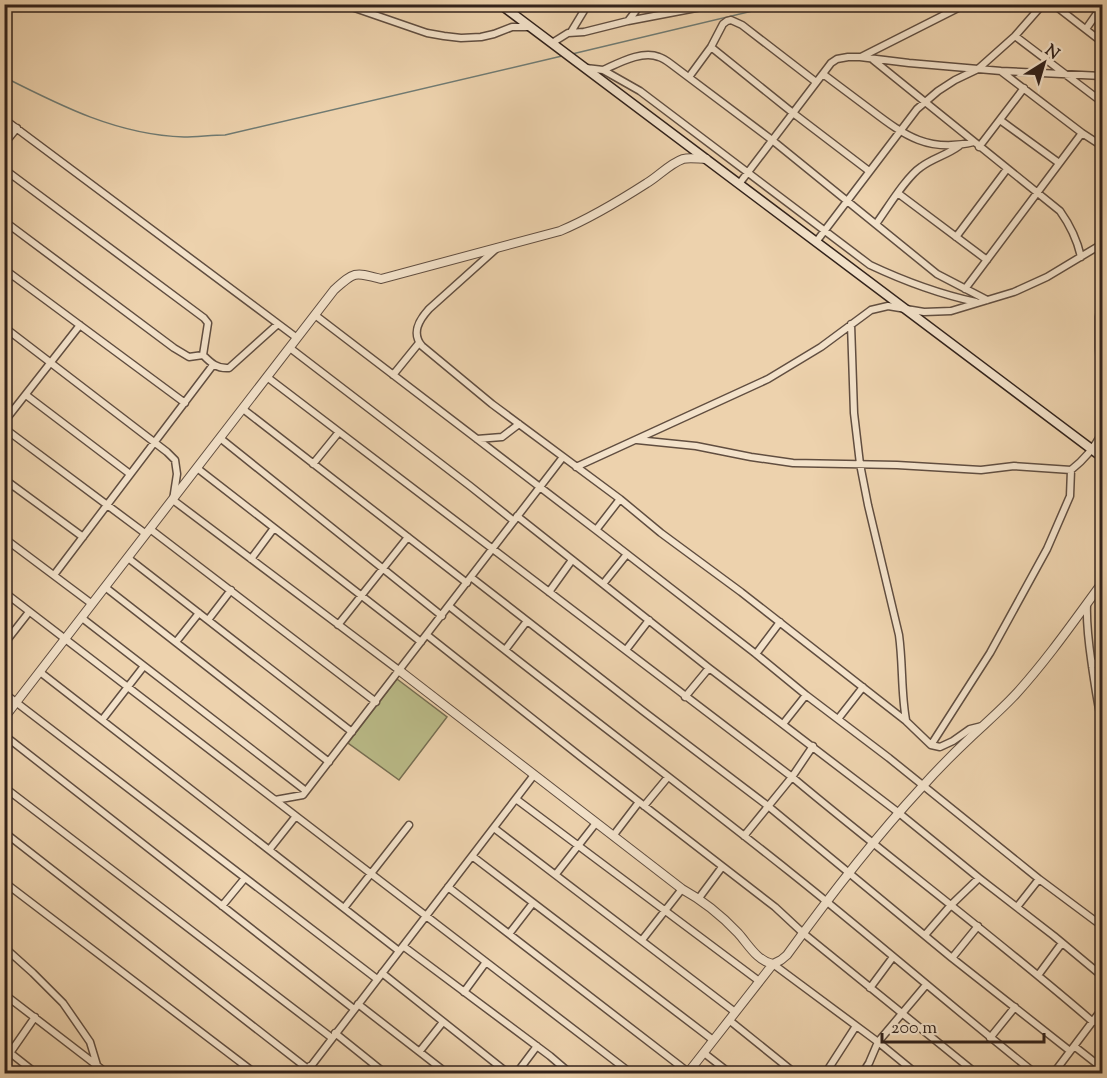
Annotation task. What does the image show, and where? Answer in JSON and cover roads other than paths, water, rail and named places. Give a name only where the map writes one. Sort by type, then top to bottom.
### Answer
[{"type":"main road","points":[[500,4],[1102,457]]},
{"type":"street","points":[[343,4],[427,33],[444,36],[481,37],[512,27],[531,27]]},
{"type":"street","points":[[571,32],[588,4]]},
{"type":"street","points":[[628,21],[641,4]]},
{"type":"street","points":[[552,43],[571,32],[584,32],[690,7],[717,4]]},
{"type":"street","points":[[860,57],[962,4]]},
{"type":"street","points":[[816,242],[925,101],[955,80],[978,69],[1015,36],[1043,4]]},
{"type":"street","points":[[1053,4],[1102,42]]},
{"type":"street","points":[[1086,29],[1102,6]]},
{"type":"street","points":[[689,77],[711,47],[723,24],[731,20],[816,82]]},
{"type":"street","points":[[1015,36],[1102,102]]},
{"type":"street","points":[[711,47],[869,171]]},
{"type":"street","points":[[603,70],[642,56],[660,57],[772,140],[937,274],[988,300]]},
{"type":"street","points":[[739,184],[816,82],[837,59],[860,57],[1001,71],[1102,76]]},
{"type":"street","points":[[871,59],[1060,211],[1078,242],[1081,257]]},
{"type":"street","points":[[586,68],[603,70],[640,91],[861,258],[907,281],[979,303]]},
{"type":"street","points":[[1001,71],[1102,146]]},
{"type":"street","points":[[823,74],[900,132],[931,144],[946,146],[977,145],[1000,120],[1024,88]]},
{"type":"street","points":[[4,119],[297,338]]},
{"type":"street","points":[[1000,120],[1059,163]]},
{"type":"street","points":[[4,144],[16,128]]},
{"type":"street","points":[[965,289],[1082,133]]},
{"type":"street","points":[[876,224],[920,167],[960,146]]},
{"type":"street","points":[[4,718],[334,290],[349,277],[361,273],[381,279],[560,231],[580,223],[684,159],[706,159]]},
{"type":"street","points":[[4,169],[204,318],[207,323],[203,356]]},
{"type":"street","points":[[956,237],[1007,169]]},
{"type":"street","points":[[898,194],[987,260]]},
{"type":"street","points":[[4,221],[189,357],[203,356],[221,369],[229,368],[278,324]]},
{"type":"street","points":[[576,467],[768,379],[821,346],[871,310],[888,306],[938,313],[979,303],[1014,292],[1047,277],[1102,244]]},
{"type":"street","points":[[497,248],[429,309],[417,327],[419,343],[519,424],[863,687],[931,744],[939,747],[945,745],[970,729],[983,726]]},
{"type":"street","points":[[4,269],[185,403]]},
{"type":"street","points":[[1102,293],[1099,317],[1102,397]]},
{"type":"street","points":[[315,315],[756,654],[1039,879],[1102,926]]},
{"type":"street","points":[[851,324],[854,413],[860,464],[899,635],[902,654],[901,689],[906,721]]},
{"type":"street","points":[[4,422],[80,325]]},
{"type":"street","points":[[4,327],[168,452],[175,460],[177,474],[173,500]]},
{"type":"street","points":[[393,375],[419,343]]},
{"type":"street","points":[[290,348],[470,486],[572,560],[813,746],[1102,976]]},
{"type":"street","points":[[54,575],[213,365]]},
{"type":"street","points":[[267,377],[792,777],[1095,1019],[1102,1022]]},
{"type":"street","points":[[26,395],[130,474]]},
{"type":"street","points":[[243,409],[408,537],[527,621],[768,806],[1015,1007],[1102,1068]]},
{"type":"street","points":[[476,439],[502,437],[519,424]]},
{"type":"street","points":[[4,428],[107,505],[231,590],[376,702]]},
{"type":"street","points":[[313,464],[339,432]]},
{"type":"street","points":[[636,439],[696,446],[793,463],[897,465],[981,470],[1014,466],[1071,470],[1082,461],[1102,433]]},
{"type":"street","points":[[220,438],[442,616]]},
{"type":"street","points":[[275,800],[303,795],[563,457]]},
{"type":"street","points":[[197,468],[421,642]]},
{"type":"street","points":[[931,744],[990,653],[1047,549],[1070,496],[1071,470]]},
{"type":"street","points":[[4,479],[83,537]]},
{"type":"street","points":[[173,500],[400,671],[682,889],[699,898],[738,933],[762,960],[773,964],[917,1074]]},
{"type":"street","points":[[596,530],[620,500]]},
{"type":"street","points":[[251,559],[274,528]]},
{"type":"street","points":[[338,625],[408,537]]},
{"type":"street","points":[[4,538],[92,604]]},
{"type":"street","points":[[603,584],[627,554]]},
{"type":"street","points":[[128,558],[352,732]]},
{"type":"street","points":[[549,592],[572,560]]},
{"type":"street","points":[[448,886],[688,1073],[773,964],[787,955],[873,843],[922,786],[1026,682],[1102,583]]},
{"type":"street","points":[[105,587],[329,762]]},
{"type":"street","points":[[208,620],[231,590]]},
{"type":"street","points":[[4,592],[632,1074]]},
{"type":"street","points":[[1087,604],[1086,626],[1102,722]]},
{"type":"street","points":[[449,606],[744,836],[1036,1074]]},
{"type":"street","points":[[5,644],[29,612]]},
{"type":"street","points":[[176,642],[199,613]]},
{"type":"street","points":[[82,618],[306,791]]},
{"type":"street","points":[[626,650],[649,620]]},
{"type":"street","points":[[505,650],[527,621]]},
{"type":"street","points":[[756,654],[780,622]]},
{"type":"street","points":[[427,635],[775,908],[977,1074]]},
{"type":"street","points":[[1092,666],[1102,657]]},
{"type":"street","points":[[102,720],[144,666]]},
{"type":"street","points":[[685,697],[709,668]]},
{"type":"street","points":[[40,672],[344,908],[464,992],[571,1074]]},
{"type":"street","points":[[838,719],[863,687]]},
{"type":"street","points":[[4,693],[377,980]]},
{"type":"street","points":[[783,723],[806,695]]},
{"type":"street","points":[[4,735],[222,906],[447,1073]]},
{"type":"street","points":[[744,836],[792,777],[813,746]]},
{"type":"street","points":[[307,1070],[534,775]]},
{"type":"street","points":[[613,836],[668,777]]},
{"type":"street","points":[[4,787],[386,1074]]},
{"type":"street","points":[[516,799],[759,981]]},
{"type":"street","points":[[269,850],[296,816]]},
{"type":"street","points":[[556,874],[596,823]]},
{"type":"street","points":[[344,908],[409,825]]},
{"type":"street","points":[[494,828],[735,1012]]},
{"type":"street","points":[[4,832],[307,1070],[319,1074]]},
{"type":"street","points":[[472,856],[713,1040]]},
{"type":"street","points":[[699,898],[723,867]]},
{"type":"street","points":[[222,906],[245,878]]},
{"type":"street","points":[[925,935],[979,878]]},
{"type":"street","points":[[1017,907],[1039,879]]},
{"type":"street","points":[[4,882],[256,1074]]},
{"type":"street","points":[[642,940],[682,889]]},
{"type":"street","points":[[509,934],[533,903]]},
{"type":"street","points":[[952,958],[978,926]]},
{"type":"street","points":[[1039,974],[1062,943]]},
{"type":"street","points":[[4,947],[63,1003],[90,1042],[97,1065]]},
{"type":"street","points":[[870,988],[893,957]]},
{"type":"street","points":[[464,992],[486,962]]},
{"type":"street","points":[[382,973],[509,1074]]},
{"type":"street","points":[[862,1074],[878,1042],[926,985]]},
{"type":"street","points":[[4,994],[108,1074]]},
{"type":"street","points":[[990,1038],[1015,1007]]},
{"type":"street","points":[[1053,1074],[1102,1009]]},
{"type":"street","points":[[35,1017],[7,1051],[37,1074]]},
{"type":"street","points":[[729,1020],[796,1074]]},
{"type":"street","points":[[420,1051],[443,1022]]},
{"type":"street","points":[[825,1074],[856,1026]]},
{"type":"street","points":[[516,1074],[537,1046]]},
{"type":"street","points":[[704,1053],[731,1074]]},
{"type":"street","points":[[90,1074],[97,1065]]},
{"type":"waterway","points":[[572,54],[782,4]]},
{"type":"waterway","points":[[4,77],[69,108],[113,125],[160,135],[189,137],[225,135],[562,56]]}]
